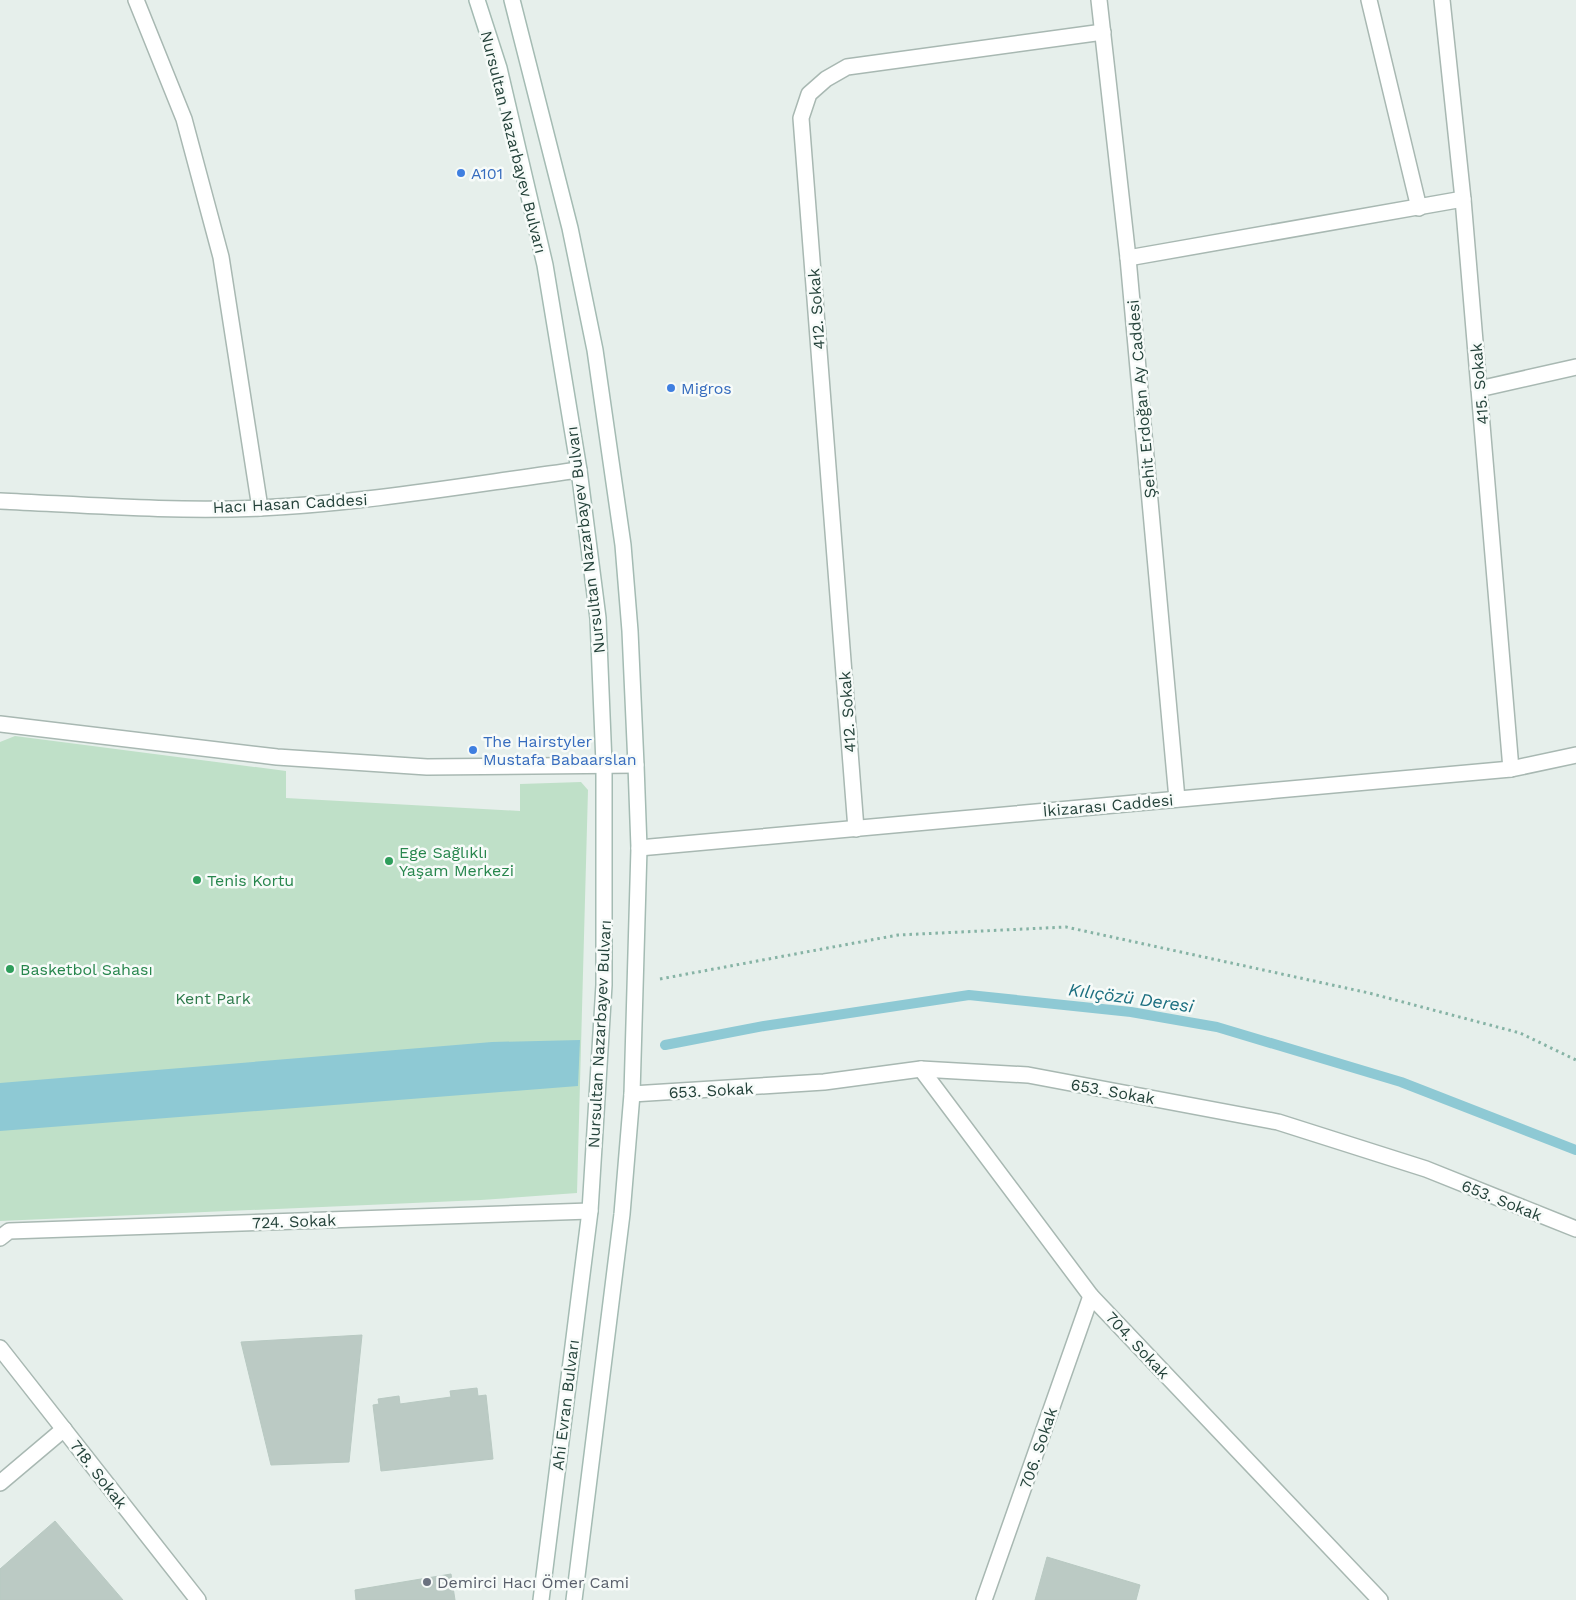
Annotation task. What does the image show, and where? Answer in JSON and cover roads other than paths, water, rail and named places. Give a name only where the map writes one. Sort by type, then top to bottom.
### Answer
[{"type":"street","points":[[136,0],[184,119],[221,257],[260,508]]},
{"type":"street","name":"Nursultan Nazarbayev Bulvarı","points":[[477,0],[499,68],[545,265],[579,470],[598,618],[604,764],[604,985],[590,1211]]},
{"type":"street","name":"Nursultan Nazarbayev Bulvarı","points":[[512,0],[570,228],[595,350],[623,545],[630,632],[639,848],[632,1094]]},
{"type":"street","name":"Şehit Erdoğan Ay Caddesi","points":[[1099,0],[1128,258],[1177,799]]},
{"type":"street","points":[[1369,0],[1419,208]]},
{"type":"street","name":"415. Sokak","points":[[1442,0],[1462,199],[1511,769]]},
{"type":"street","name":"412. Sokak","points":[[856,829],[801,118],[809,94],[826,79],[847,67],[1103,32]]},
{"type":"street","points":[[1128,258],[1462,199]]},
{"type":"street","points":[[1479,389],[1576,367]]},
{"type":"street","name":"Hacı Hasan Caddesi","points":[[0,501],[148,508],[260,508],[363,499],[579,470]]},
{"type":"street","points":[[0,724],[277,757],[417,767],[636,765]]},
{"type":"street","name":"İkizarası Caddesi","points":[[639,848],[1511,769],[1576,755]]},
{"type":"street","name":"653. Sokak","points":[[632,1094],[824,1082],[921,1070],[1028,1075],[1278,1122],[1426,1169],[1576,1229]]},
{"type":"street","name":"704. Sokak","points":[[921,1070],[1091,1296],[1380,1600]]},
{"type":"street","name":"Ahi Evran Bulvarı","points":[[574,1600],[622,1214],[632,1094]]},
{"type":"street","name":"724. Sokak","points":[[0,1238],[9,1231],[590,1211]]},
{"type":"street","name":"Ahi Evran Bulvarı","points":[[541,1600],[590,1211]]},
{"type":"street","name":"706. Sokak","points":[[984,1600],[1091,1296]]},
{"type":"street","name":"718. Sokak","points":[[0,1348],[198,1600]]},
{"type":"street","points":[[0,1484],[64,1429]]},
{"type":"water","points":[[580,1040],[578,1086],[0,1131],[0,1083],[492,1042]]},
{"type":"waterway","name":"Kılıçözü Deresi","points":[[665,1045],[764,1026],[969,995],[1131,1012],[1217,1027],[1401,1082],[1576,1150]]},
{"type":"place","name":"A101","points":[[461,173]]},
{"type":"place","name":"Migros","points":[[671,388]]},
{"type":"place","name":"The Hairstyler Mustafa Babaarslan","points":[[473,750]]},
{"type":"place","name":"Ege Sağlıklı Yaşam Merkezi","points":[[389,861]]},
{"type":"place","name":"Tenis Kortu","points":[[197,880]]},
{"type":"place","name":"Basketbol Sahası","points":[[10,969]]},
{"type":"place","name":"Demirci Hacı Ömer Cami","points":[[427,1582]]},
{"type":"park label","name":"Kent Park","points":[[213,998]]}]
